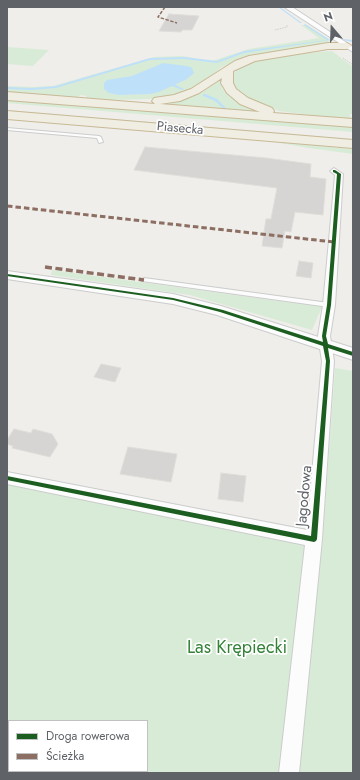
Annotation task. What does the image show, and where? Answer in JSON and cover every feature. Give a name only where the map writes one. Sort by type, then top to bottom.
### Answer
[{"type":"highway","points":[[85,102],[138,104],[176,98],[203,87],[220,74],[239,63],[259,56],[308,50],[351,47]]},
{"type":"highway","points":[[228,70],[228,87],[244,101],[264,110],[314,120]]},
{"type":"highway","points":[[7,96],[353,123]]},
{"type":"highway","name":"Piasecka","points":[[7,107],[353,136]]},
{"type":"highway","name":"Piasecka","points":[[7,115],[139,126],[351,150]]},
{"type":"street","points":[[287,7],[351,47]]},
{"type":"street","name":"Jagodowa","points":[[289,773],[314,539],[328,361],[324,336],[329,305],[339,174],[334,171]]},
{"type":"street","points":[[7,275],[173,299],[221,311],[353,354]]},
{"type":"street","name":"Jagodowa","points":[[7,478],[314,539]]},
{"type":"lane","points":[[7,129],[99,137],[101,142]]},
{"type":"lane","points":[[144,280],[329,305]]},
{"type":"path","points":[[275,30],[288,27],[287,25]]},
{"type":"green space","points":[[301,25],[307,25],[330,41],[322,44],[250,55],[222,67],[196,87],[168,97],[107,100],[85,99],[87,96],[80,95],[77,98],[7,93],[7,86],[53,86],[154,57],[182,56],[212,61],[249,49],[319,38]]},
{"type":"green space","points":[[7,47],[49,50],[33,66],[7,64]]},
{"type":"green space","points":[[332,51],[353,67],[353,114],[350,114],[350,117],[353,118],[353,121],[279,111],[250,101],[234,89],[231,80],[234,73],[249,63],[261,59],[294,54]]},
{"type":"green space","points":[[221,79],[222,88],[230,97],[262,113],[156,105],[195,95],[204,91]]},
{"type":"green space","points":[[7,99],[353,126],[353,132],[7,103]]},
{"type":"green space","points":[[7,110],[353,139],[353,141],[7,112]]},
{"type":"green space","points":[[274,142],[353,149],[353,154],[309,148]]},
{"type":"green space","points":[[52,270],[322,307],[312,330],[190,295],[51,275]]},
{"type":"green space","name":"Las Krępiecki","points":[[335,368],[353,371],[353,773],[7,773],[7,483],[322,549]]},
{"type":"water","points":[[163,63],[187,66],[192,68],[194,73],[187,79],[159,92],[150,94],[119,95],[109,93],[104,89],[104,83],[107,80],[132,76]]},
{"type":"building","points":[[169,14],[199,16],[192,30],[182,30],[181,32],[159,31]]},
{"type":"building","points":[[145,147],[266,158],[311,164],[310,177],[326,179],[323,215],[295,212],[291,232],[285,231],[282,248],[262,246],[266,219],[271,219],[277,188],[134,170]]},
{"type":"building","points":[[299,261],[313,263],[311,278],[296,276]]},
{"type":"building","points":[[101,364],[121,368],[115,382],[94,377]]},
{"type":"building","points":[[14,429],[31,433],[33,429],[52,434],[58,444],[50,457],[12,448],[13,446],[7,444],[7,440]]},
{"type":"building","points":[[128,447],[177,454],[171,482],[120,474]]},
{"type":"building","points":[[221,473],[246,476],[243,502],[218,499]]},
{"type":"waterway","points":[[279,7],[301,23]]},
{"type":"waterway","points":[[7,88],[32,89],[56,87],[150,59],[184,58],[217,62],[244,52],[329,40],[305,25]]},
{"type":"waterway","points":[[343,40],[353,41]]},
{"type":"waterway","points":[[173,85],[183,89]]},
{"type":"waterway","points":[[204,95],[216,100],[225,108]]},
{"type":"marked path","points":[[165,7],[158,17],[177,23]]},
{"type":"marked path","points":[[7,206],[334,242]]},
{"type":"marked path","points":[[45,267],[144,280]]},
{"type":"cycle path","points":[[7,478],[314,539],[328,361],[324,336],[329,305],[339,174],[334,171]]},
{"type":"cycle path","points":[[7,275],[173,299],[221,311],[353,354]]}]
